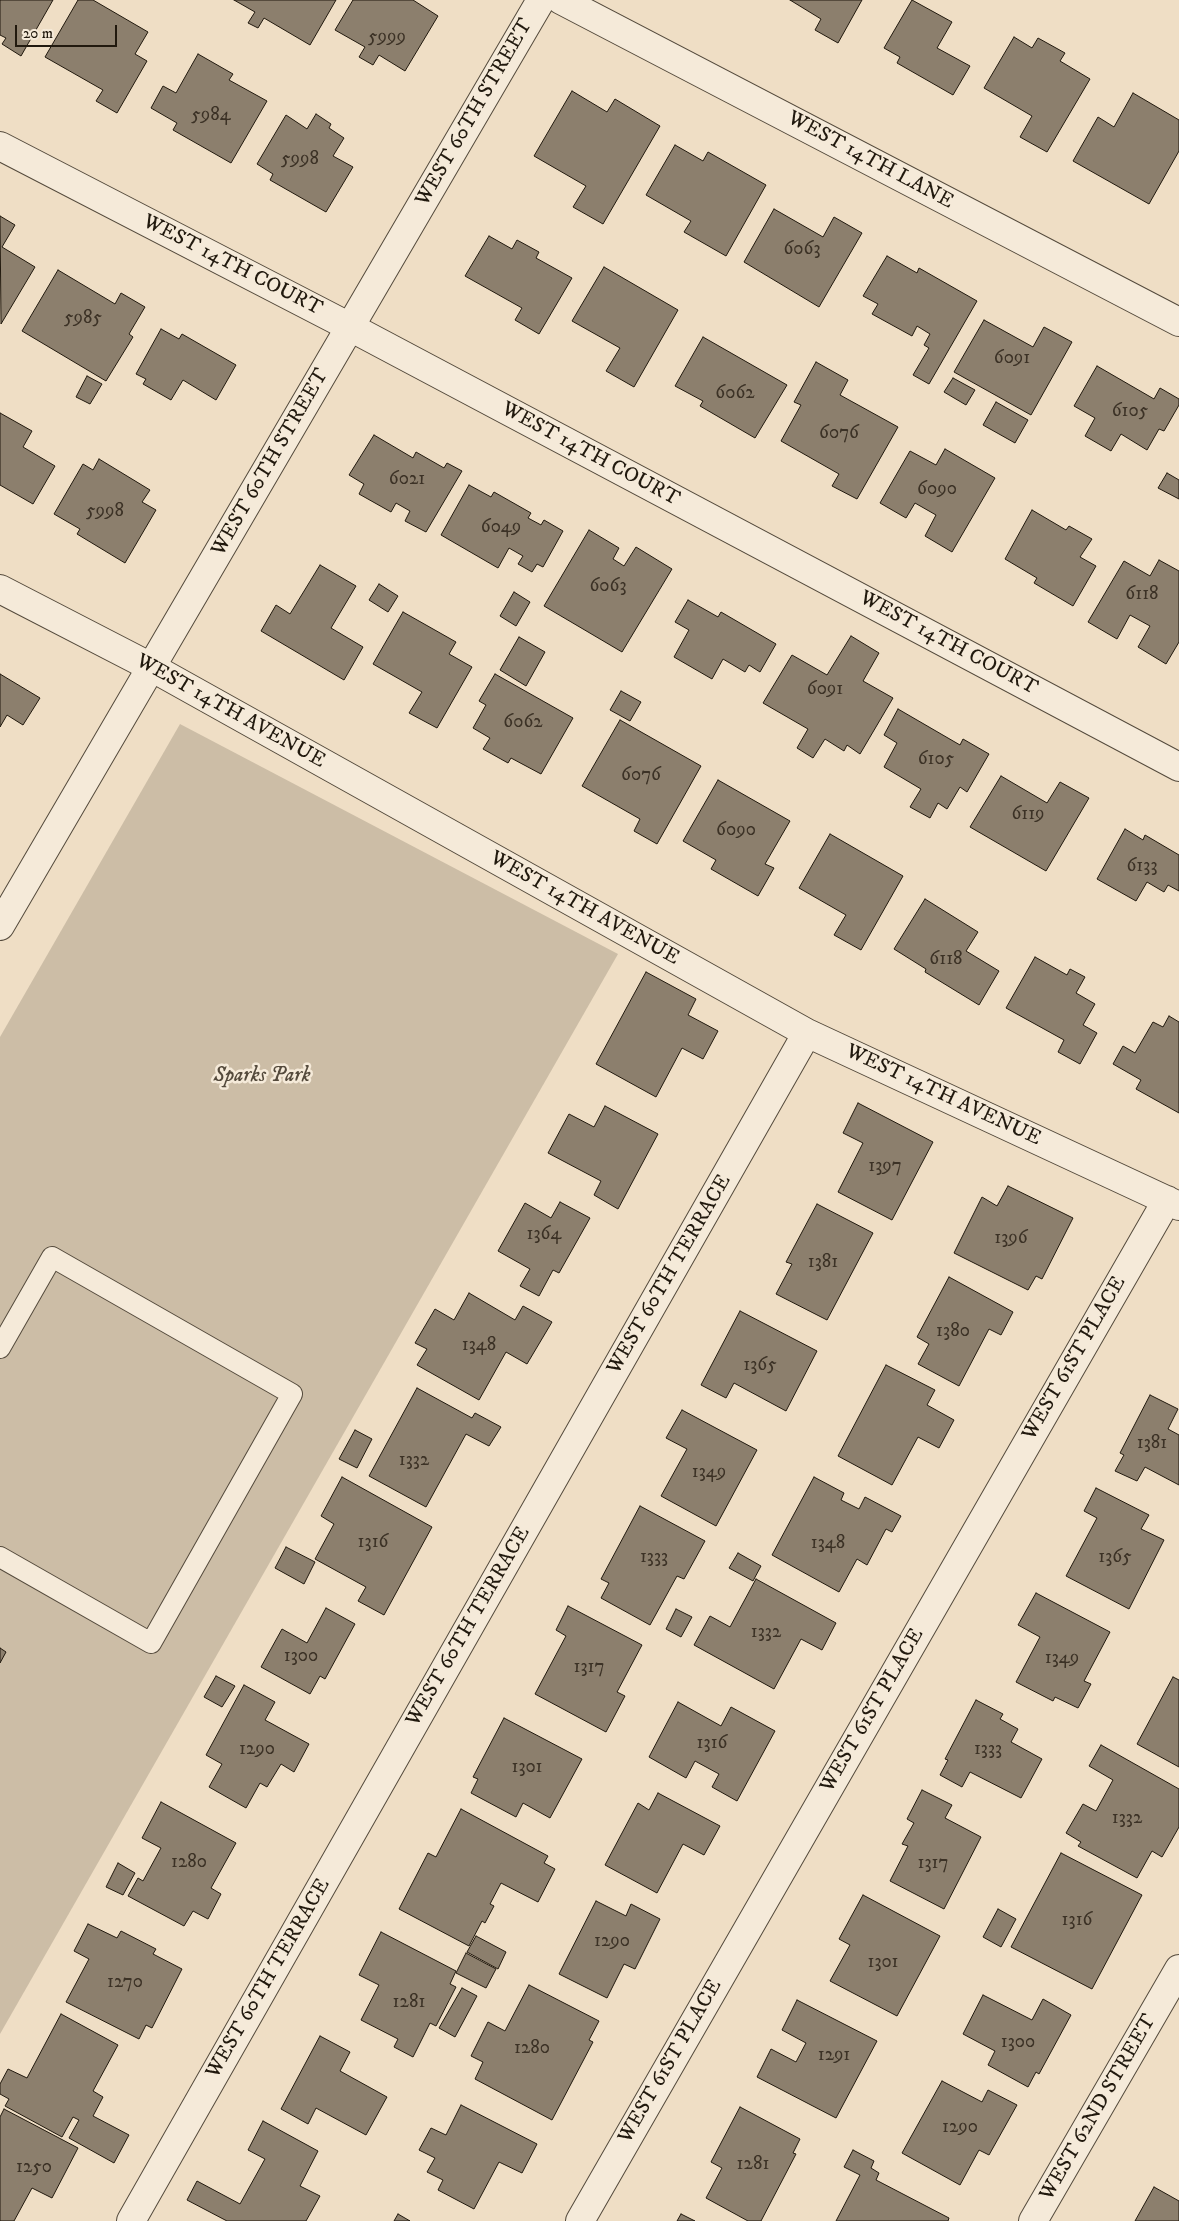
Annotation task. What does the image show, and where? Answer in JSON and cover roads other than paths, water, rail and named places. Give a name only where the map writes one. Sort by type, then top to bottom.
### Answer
[{"type":"street","name":"WEST 60TH STREET","points":[[0,926],[541,0]]},
{"type":"street","name":"WEST 14TH LANE","points":[[561,0],[1179,322]]},
{"type":"street","name":"WEST 14TH COURT","points":[[0,146],[350,327],[1179,767]]},
{"type":"street","name":"WEST 14TH AVENUE","points":[[0,589],[151,668],[807,1033],[1173,1203]]},
{"type":"street","name":"WEST 60TH TERRACE","points":[[131,2221],[807,1033]]},
{"type":"street","name":"WEST 61ST PLACE","points":[[580,2221],[1173,1203]]},
{"type":"street","name":"WEST 62ND STREET","points":[[1033,2221],[1179,1969]]},
{"type":"lane","points":[[0,1348],[52,1257],[292,1394],[151,1643],[0,1557]]},
{"type":"park label","name":"Sparks Park","points":[[262,1077]]}]
